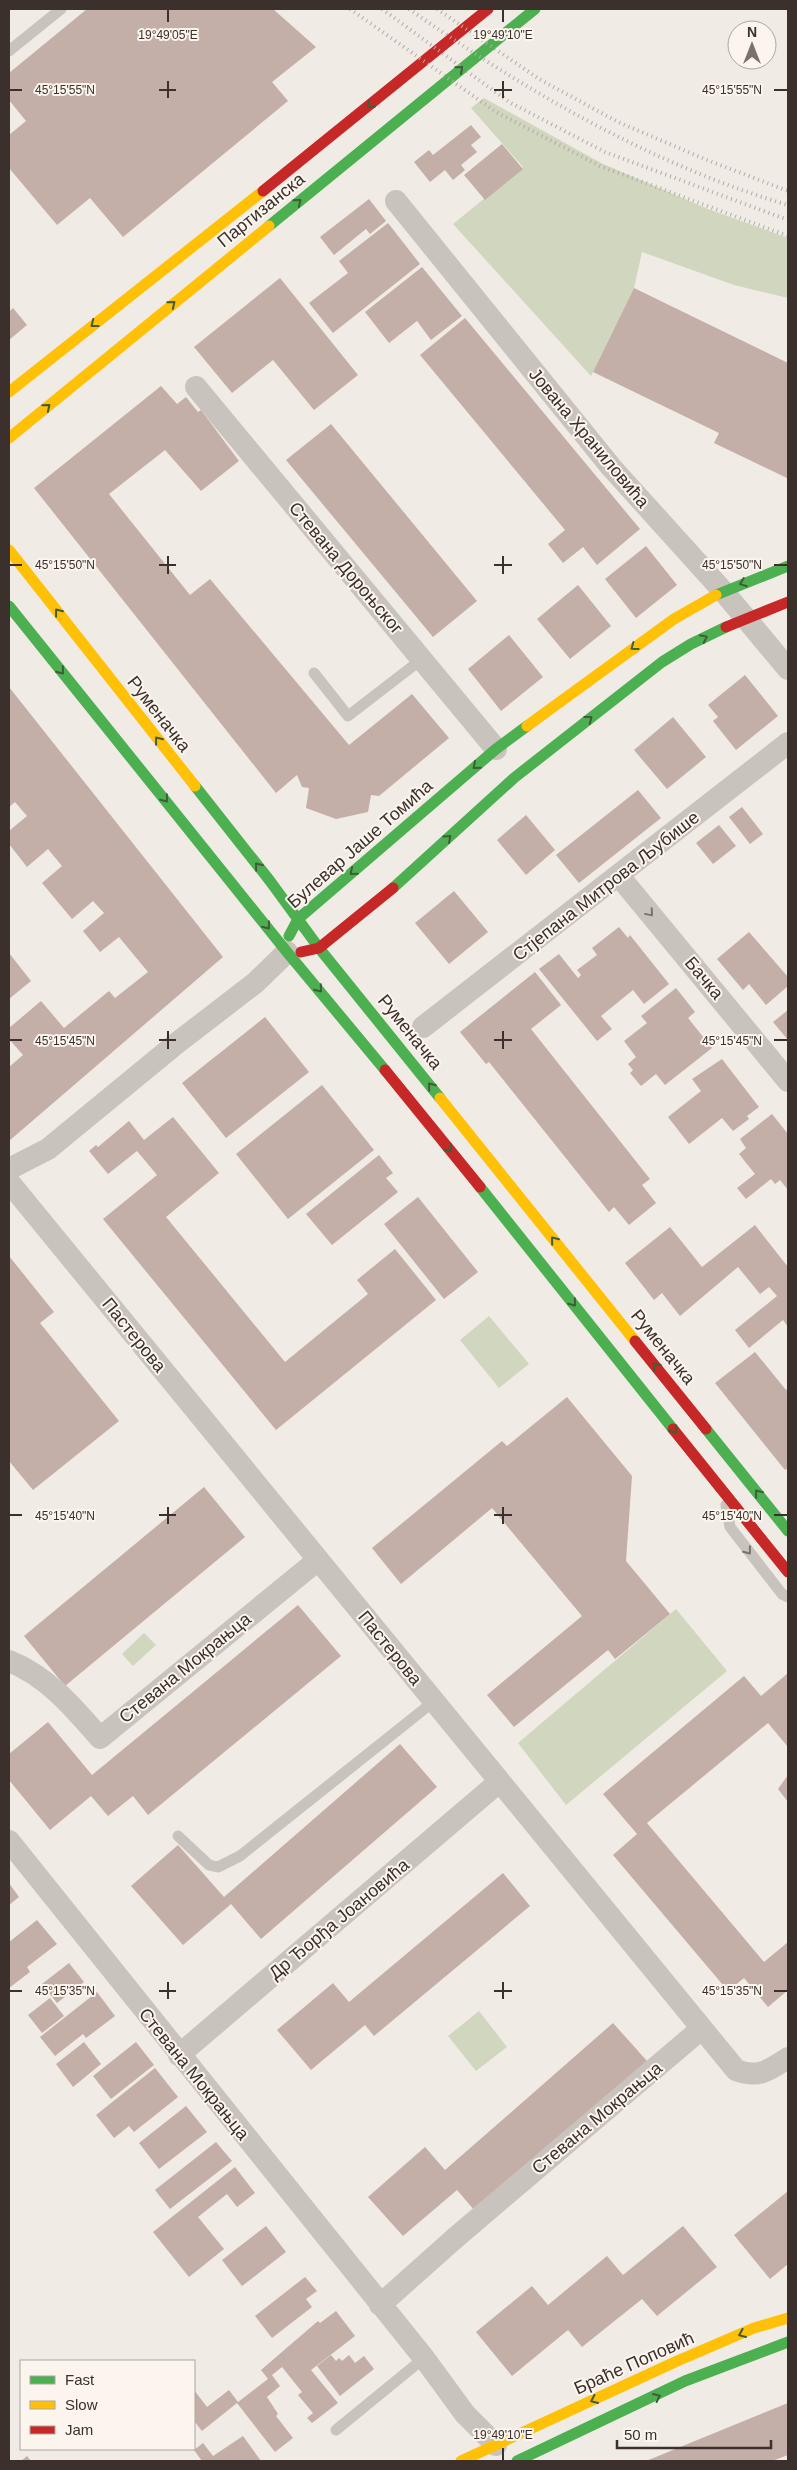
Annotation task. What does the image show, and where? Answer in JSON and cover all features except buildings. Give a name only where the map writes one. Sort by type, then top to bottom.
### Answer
[{"type":"main road","name":"Партизанска","points":[[9,392],[488,9]]},
{"type":"main road","name":"Партизанска","points":[[9,438],[535,9]]},
{"type":"main road","name":"Руменачка","points":[[9,550],[319,948],[788,1531]]},
{"type":"main road","name":"Булевар Јаше Томића","points":[[287,952],[291,929],[298,919],[496,749],[674,619],[723,591],[788,566]]},
{"type":"main road","points":[[287,952],[296,953],[319,948],[371,907],[514,778],[662,662],[691,644],[746,618],[788,602]]},
{"type":"main road","points":[[9,606],[287,952],[419,1111],[788,1572]]},
{"type":"main road","name":"Браће Поповић","points":[[462,2461],[684,2358],[754,2328],[788,2318]]},
{"type":"main road","points":[[517,2461],[686,2383],[763,2350],[788,2342]]},
{"type":"street","name":"Јована Храниловића","points":[[396,201],[611,467],[723,591],[788,670]]},
{"type":"street","name":"Стевана Дороњског","points":[[196,387],[496,749]]},
{"type":"street","name":"Стјепана Митрова Љубише","points":[[423,1027],[788,744]]},
{"type":"street","name":"Бачка","points":[[619,876],[788,1081]]},
{"type":"street","points":[[9,1169],[48,1149],[177,1043],[255,983],[287,952]]},
{"type":"street","name":"Пастерова","points":[[9,1182],[736,2070],[750,2075],[767,2071],[788,2058]]},
{"type":"street","name":"Стевана Мокрањца","points":[[9,1660],[28,1668],[49,1684],[100,1738],[318,1560]]},
{"type":"street","name":"Др Ђорђа Јоановића","points":[[178,2055],[499,1782]]},
{"type":"street","name":"Стевана Мокрањца","points":[[9,1841],[178,2055],[424,2358],[465,2414],[496,2445]]},
{"type":"street","name":"Стевана Мокрањца","points":[[380,2305],[454,2239],[701,2029]]},
{"type":"lane","points":[[9,51],[61,9]]},
{"type":"lane","points":[[314,673],[348,716],[422,659]]},
{"type":"lane","points":[[723,1491],[730,1527],[782,1594],[788,1597]]},
{"type":"lane","points":[[178,1836],[209,1866],[218,1867],[240,1856],[434,1702]]},
{"type":"lane","points":[[336,2430],[424,2358]]},
{"type":"green space","points":[[484,98],[601,163],[708,209],[788,238],[788,298],[734,285],[642,252],[634,288],[591,376],[453,224],[523,167],[471,108]]},
{"type":"green space","points":[[489,1316],[529,1364],[499,1388],[460,1340]]},
{"type":"green space","points":[[676,1609],[727,1671],[566,1805],[518,1743]]},
{"type":"green space","points":[[144,1633],[156,1645],[133,1666],[122,1654]]},
{"type":"green space","points":[[479,2011],[507,2047],[476,2071],[448,2036]]},
{"type":"railway","points":[[350,9],[496,112],[600,166],[788,236]]},
{"type":"railway","points":[[382,9],[509,102],[605,152],[788,220]]},
{"type":"railway","points":[[409,9],[544,96],[638,147],[687,169],[788,205]]},
{"type":"railway","points":[[437,9],[539,79],[618,122],[707,160],[788,191]]},
{"type":"traffic: fast","points":[[269,226],[535,9]]},
{"type":"traffic: fast","points":[[716,595],[788,566]]},
{"type":"traffic: fast","points":[[9,606],[287,952],[385,1070]]},
{"type":"traffic: fast","points":[[393,888],[514,778],[662,662],[691,644],[726,627]]},
{"type":"traffic: fast","points":[[289,936],[298,919],[496,749],[527,726]]},
{"type":"traffic: fast","points":[[195,786],[270,881],[319,948],[440,1098]]},
{"type":"traffic: fast","points":[[480,1187],[673,1429]]},
{"type":"traffic: fast","points":[[706,1429],[788,1531]]},
{"type":"traffic: fast","points":[[517,2461],[685,2381],[788,2342]]},
{"type":"traffic: slow","points":[[9,392],[263,191]]},
{"type":"traffic: slow","points":[[9,438],[269,226]]},
{"type":"traffic: slow","points":[[9,550],[195,786]]},
{"type":"traffic: slow","points":[[527,726],[674,619],[716,595]]},
{"type":"traffic: slow","points":[[440,1098],[635,1341]]},
{"type":"traffic: slow","points":[[461,2461],[675,2362],[754,2328],[788,2318]]},
{"type":"traffic: jam","points":[[263,191],[488,9]]},
{"type":"traffic: jam","points":[[726,627],[788,602]]},
{"type":"traffic: jam","points":[[301,952],[319,948],[393,888]]},
{"type":"traffic: jam","points":[[385,1070],[480,1187]]},
{"type":"traffic: jam","points":[[635,1341],[706,1429]]},
{"type":"traffic: jam","points":[[673,1429],[788,1572]]}]
